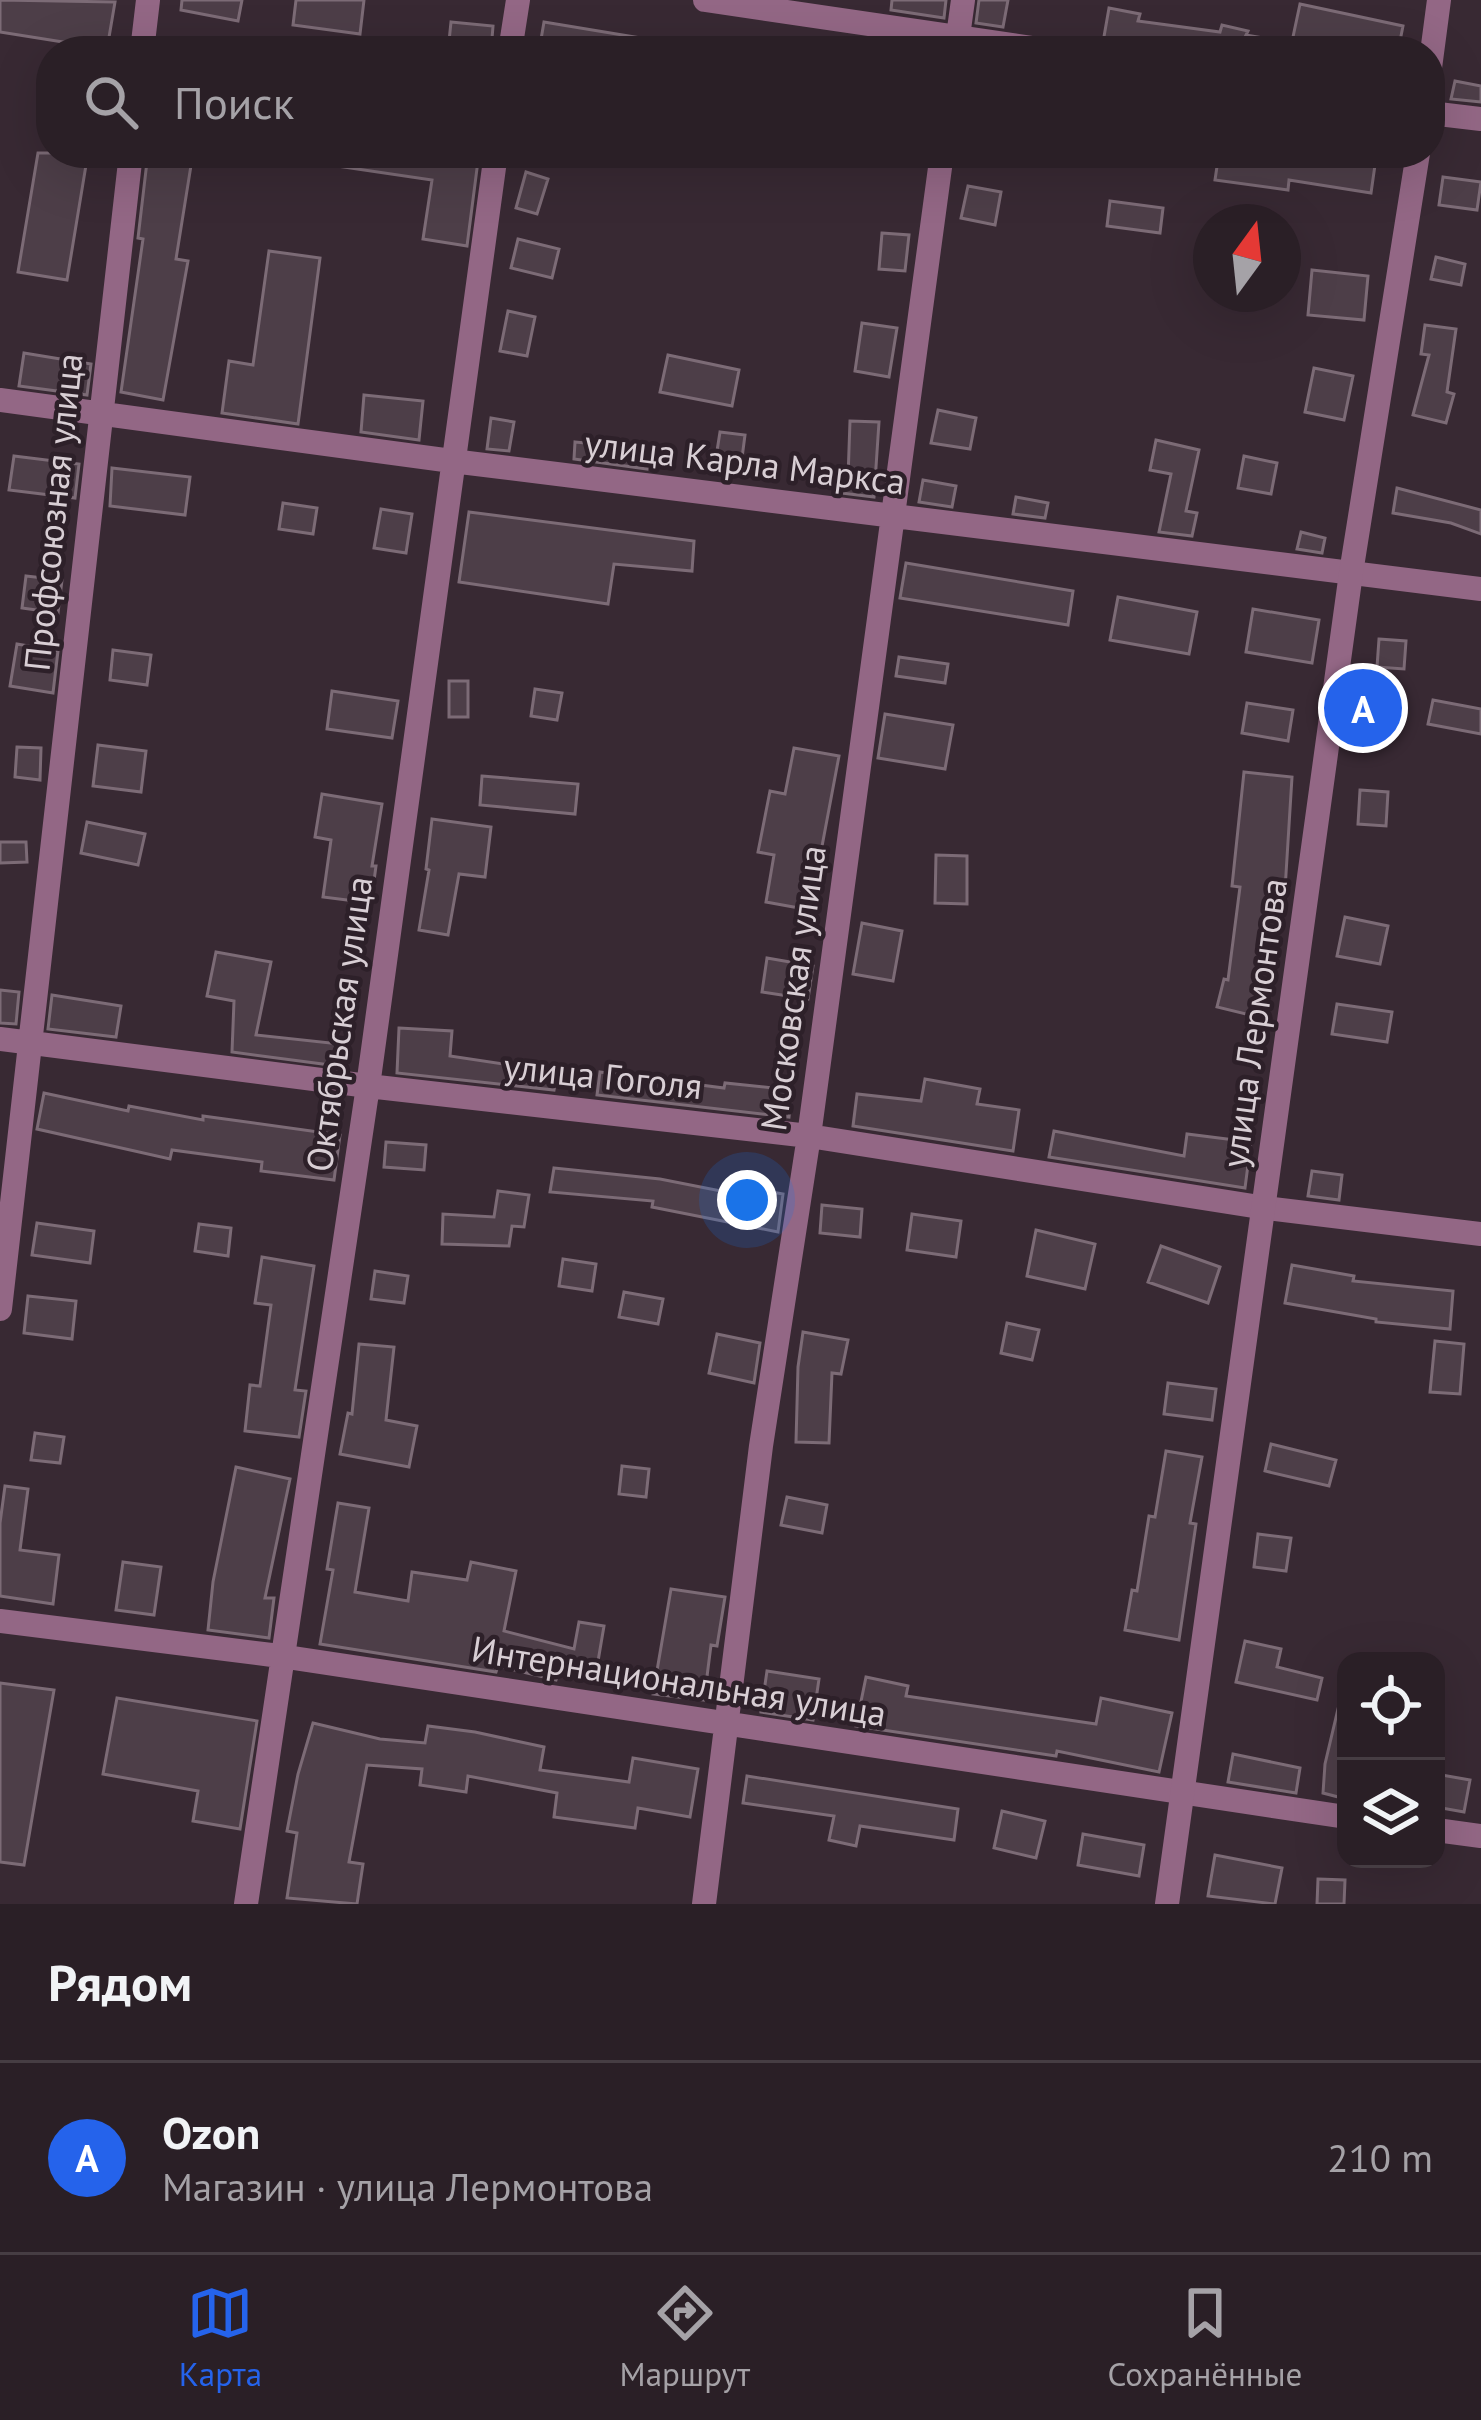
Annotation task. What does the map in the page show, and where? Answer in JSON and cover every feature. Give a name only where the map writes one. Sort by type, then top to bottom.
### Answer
[{"type":"street","points":[[144,36],[148,0]]},
{"type":"street","points":[[512,36],[518,0]]},
{"type":"street","points":[[705,0],[916,36]]},
{"type":"street","points":[[958,36],[963,0]]},
{"type":"street","points":[[1434,36],[1439,0]]},
{"type":"street","points":[[1445,115],[1481,119]]},
{"type":"street","name":"Профсоюзная улица","points":[[0,1309],[128,168]]},
{"type":"street","name":"Октябрьская улица","points":[[246,1904],[368,1086],[494,168]]},
{"type":"street","name":"Московская улица","points":[[704,1904],[760,1446],[809,1136],[940,168]]},
{"type":"street","name":"улица Лермонтова","points":[[1167,1904],[1351,573],[1416,168]]},
{"type":"street","name":"улица Карла Маркса","points":[[0,400],[1481,589]]},
{"type":"street","name":"улица Гоголя","points":[[0,1039],[809,1136],[1266,1208],[1481,1234]]},
{"type":"street","name":"Интернациональная улица","points":[[0,1621],[280,1656],[1337,1816]]},
{"type":"street","points":[[1445,1831],[1481,1836]]},
{"type":"building","points":[[0,0],[115,2],[109,36],[36,38],[0,32]]},
{"type":"building","points":[[182,0],[242,0],[238,21],[181,10]]},
{"type":"building","points":[[296,0],[364,0],[360,34],[293,25]]},
{"type":"building","points":[[892,0],[946,0],[944,18],[891,10]]},
{"type":"building","points":[[979,0],[1008,0],[1003,27],[976,23]]},
{"type":"building","points":[[1300,4],[1403,26],[1401,36],[1293,36]]},
{"type":"building","points":[[1109,8],[1140,14],[1138,21],[1220,32],[1222,25],[1252,36],[1104,36]]},
{"type":"building","points":[[451,22],[493,26],[492,36],[450,36]]},
{"type":"building","points":[[544,22],[629,36],[542,36]]},
{"type":"building","points":[[1455,81],[1481,86],[1481,102],[1451,99]]},
{"type":"building","points":[[36,165],[86,168],[67,280],[18,272]]},
{"type":"building","points":[[146,168],[191,168],[176,259],[188,261],[163,400],[121,392],[143,239],[138,238]]},
{"type":"building","points":[[350,168],[477,168],[467,246],[423,239],[432,180]]},
{"type":"building","points":[[1217,168],[1375,168],[1371,193],[1289,180],[1288,190],[1215,180]]},
{"type":"building","points":[[526,172],[548,179],[537,214],[516,208]]},
{"type":"building","points":[[1443,177],[1481,182],[1477,210],[1439,205]]},
{"type":"building","points":[[968,186],[1001,192],[995,225],[961,218]]},
{"type":"building","points":[[1110,201],[1163,208],[1160,233],[1107,226]]},
{"type":"building","points":[[882,233],[909,235],[905,271],[879,269]]},
{"type":"building","points":[[518,239],[559,249],[552,278],[511,268]]},
{"type":"building","points":[[269,251],[320,258],[298,424],[222,413],[229,361],[253,365]]},
{"type":"building","points":[[1436,257],[1465,264],[1461,285],[1431,279]]},
{"type":"building","points":[[1312,270],[1368,276],[1364,320],[1308,315]]},
{"type":"building","points":[[508,311],[535,317],[527,356],[500,351]]},
{"type":"building","points":[[862,323],[897,328],[889,377],[855,371]]},
{"type":"building","points":[[1425,325],[1456,329],[1447,392],[1454,394],[1446,423],[1413,415],[1429,355],[1421,354]]},
{"type":"building","points":[[24,353],[91,364],[87,395],[19,386]]},
{"type":"building","points":[[668,355],[739,370],[732,406],[660,392]]},
{"type":"building","points":[[1314,368],[1353,376],[1344,420],[1305,412]]},
{"type":"building","points":[[364,395],[423,401],[419,440],[361,432]]},
{"type":"building","points":[[938,410],[976,418],[970,449],[931,443]]},
{"type":"building","points":[[491,418],[514,422],[509,451],[487,449]]},
{"type":"building","points":[[850,421],[879,422],[874,497],[841,493],[842,477],[848,478]]},
{"type":"building","points":[[720,432],[745,435],[740,473],[714,470]]},
{"type":"building","points":[[1156,440],[1199,450],[1186,511],[1197,513],[1192,536],[1159,532],[1171,474],[1150,470]]},
{"type":"building","points":[[575,442],[649,449],[647,469],[574,459]]},
{"type":"building","points":[[14,456],[79,464],[75,498],[9,490]]},
{"type":"building","points":[[1244,456],[1277,463],[1271,494],[1238,488]]},
{"type":"building","points":[[112,468],[190,477],[185,515],[110,506]]},
{"type":"building","points":[[923,480],[956,486],[952,507],[919,502]]},
{"type":"building","points":[[1397,488],[1481,510],[1481,534],[1451,523],[1393,513]]},
{"type":"building","points":[[1016,497],[1048,503],[1045,518],[1013,514]]},
{"type":"building","points":[[283,503],[317,508],[313,534],[279,529]]},
{"type":"building","points":[[381,509],[412,514],[406,553],[374,548]]},
{"type":"building","points":[[469,512],[694,541],[692,571],[614,564],[608,604],[459,582]]},
{"type":"building","points":[[1301,532],[1325,538],[1322,553],[1297,549]]},
{"type":"building","points":[[906,563],[1073,591],[1068,625],[900,598]]},
{"type":"building","points":[[26,576],[62,580],[58,613],[22,608]]},
{"type":"building","points":[[1118,597],[1197,612],[1189,654],[1110,640]]},
{"type":"building","points":[[1253,609],[1319,620],[1312,663],[1246,652]]},
{"type":"building","points":[[1379,639],[1406,641],[1404,669],[1377,667]]},
{"type":"building","points":[[17,644],[58,651],[53,693],[10,686]]},
{"type":"building","points":[[113,650],[151,655],[147,685],[110,680]]},
{"type":"building","points":[[899,657],[948,664],[945,683],[896,676]]},
{"type":"building","points":[[1353,680],[1376,684],[1370,721],[1348,717]]},
{"type":"building","points":[[449,681],[468,681],[468,717],[449,717]]},
{"type":"building","points":[[535,689],[562,693],[557,720],[531,716]]},
{"type":"building","points":[[332,691],[398,701],[392,738],[327,729]]},
{"type":"building","points":[[1433,700],[1481,709],[1481,734],[1428,724]]},
{"type":"building","points":[[1247,703],[1293,710],[1288,741],[1242,733]]},
{"type":"building","points":[[885,714],[953,725],[945,769],[878,758]]},
{"type":"building","points":[[98,745],[146,751],[141,792],[93,786]]},
{"type":"building","points":[[17,747],[41,748],[40,780],[15,777]]},
{"type":"building","points":[[794,748],[839,756],[810,910],[766,902],[774,855],[758,852],[770,791],[785,794]]},
{"type":"building","points":[[1244,772],[1292,777],[1285,890],[1273,889],[1254,1016],[1217,1007],[1224,979],[1228,980],[1240,887],[1232,886]]},
{"type":"building","points":[[482,776],[578,784],[575,814],[480,805]]},
{"type":"building","points":[[1360,790],[1388,792],[1386,826],[1358,824]]},
{"type":"building","points":[[322,794],[382,804],[371,903],[323,897],[331,840],[315,837]]},
{"type":"building","points":[[432,819],[491,827],[485,877],[459,874],[448,935],[419,930]]},
{"type":"building","points":[[87,822],[145,834],[138,865],[81,853]]},
{"type":"building","points":[[0,842],[26,842],[27,862],[0,863]]},
{"type":"building","points":[[936,855],[967,856],[967,904],[935,903]]},
{"type":"building","points":[[1345,917],[1388,926],[1380,964],[1337,956]]},
{"type":"building","points":[[862,923],[902,931],[893,981],[853,974]]},
{"type":"building","points":[[216,952],[271,962],[256,1035],[340,1044],[338,1066],[232,1052],[234,1001],[207,996]]},
{"type":"building","points":[[767,958],[813,966],[808,999],[762,992]]},
{"type":"building","points":[[0,990],[19,992],[16,1024],[0,1023]]},
{"type":"building","points":[[52,995],[121,1006],[116,1037],[48,1029]]},
{"type":"building","points":[[1337,1004],[1392,1012],[1387,1042],[1332,1034]]},
{"type":"building","points":[[399,1028],[452,1031],[450,1056],[557,1072],[554,1090],[397,1073]]},
{"type":"building","points":[[600,1072],[724,1088],[725,1083],[792,1090],[789,1117],[597,1095]]},
{"type":"building","points":[[925,1079],[980,1089],[977,1104],[1019,1110],[1013,1151],[853,1126],[857,1094],[921,1101]]},
{"type":"building","points":[[44,1093],[128,1111],[129,1106],[203,1120],[203,1116],[340,1135],[334,1180],[261,1171],[262,1162],[172,1150],[170,1159],[37,1129]]},
{"type":"building","points":[[1054,1131],[1184,1156],[1187,1134],[1251,1142],[1245,1188],[1049,1157]]},
{"type":"building","points":[[386,1142],[426,1145],[424,1170],[384,1167]]},
{"type":"building","points":[[554,1168],[660,1179],[736,1194],[737,1186],[783,1194],[778,1232],[652,1207],[653,1201],[550,1192]]},
{"type":"building","points":[[1312,1171],[1342,1175],[1339,1200],[1308,1196]]},
{"type":"building","points":[[498,1191],[529,1195],[524,1227],[512,1226],[509,1246],[442,1244],[443,1214],[494,1217]]},
{"type":"building","points":[[822,1205],[862,1209],[860,1237],[820,1233]]},
{"type":"building","points":[[912,1214],[961,1221],[956,1257],[907,1250]]},
{"type":"building","points":[[37,1223],[94,1231],[90,1263],[32,1255]]},
{"type":"building","points":[[199,1224],[231,1228],[228,1256],[195,1251]]},
{"type":"building","points":[[1036,1230],[1095,1244],[1085,1289],[1027,1276]]},
{"type":"building","points":[[1161,1246],[1220,1267],[1208,1303],[1148,1282]]},
{"type":"building","points":[[262,1257],[314,1266],[295,1390],[306,1391],[299,1437],[245,1431],[250,1385],[260,1386],[271,1305],[255,1303]]},
{"type":"building","points":[[563,1259],[596,1264],[592,1291],[559,1286]]},
{"type":"building","points":[[1292,1265],[1354,1276],[1353,1281],[1453,1291],[1450,1329],[1376,1322],[1285,1303]]},
{"type":"building","points":[[375,1271],[408,1276],[404,1303],[371,1299]]},
{"type":"building","points":[[624,1292],[663,1299],[658,1324],[619,1317]]},
{"type":"building","points":[[28,1296],[76,1301],[72,1339],[24,1333]]},
{"type":"building","points":[[1007,1323],[1039,1330],[1032,1360],[1001,1353]]},
{"type":"building","points":[[803,1332],[848,1340],[841,1374],[832,1373],[829,1443],[796,1442]]},
{"type":"building","points":[[717,1334],[760,1343],[754,1383],[709,1373]]},
{"type":"building","points":[[1435,1341],[1464,1344],[1460,1394],[1430,1392]]},
{"type":"building","points":[[359,1344],[394,1347],[386,1420],[417,1426],[409,1467],[340,1454],[348,1413],[352,1414]]},
{"type":"building","points":[[1168,1383],[1216,1389],[1212,1420],[1164,1414]]},
{"type":"building","points":[[35,1433],[64,1437],[60,1463],[31,1460]]},
{"type":"building","points":[[1271,1444],[1336,1460],[1329,1486],[1265,1471]]},
{"type":"building","points":[[1166,1451],[1202,1457],[1190,1523],[1196,1524],[1179,1640],[1125,1630],[1132,1590],[1137,1591],[1149,1516],[1155,1517]]},
{"type":"building","points":[[622,1466],[649,1469],[646,1497],[619,1494]]},
{"type":"building","points":[[236,1467],[290,1479],[265,1598],[274,1598],[269,1638],[208,1630]]},
{"type":"building","points":[[5,1486],[28,1489],[20,1550],[59,1555],[53,1604],[0,1596]]},
{"type":"building","points":[[787,1497],[827,1505],[822,1533],[781,1525]]},
{"type":"building","points":[[338,1503],[369,1508],[355,1592],[408,1601],[412,1572],[467,1580],[471,1562],[516,1571],[504,1631],[574,1649],[579,1622],[604,1626],[595,1679],[558,1673],[556,1680],[498,1666],[496,1672],[320,1644]]},
{"type":"building","points":[[1258,1534],[1291,1538],[1286,1571],[1254,1567]]},
{"type":"building","points":[[123,1562],[161,1567],[154,1615],[116,1610]]},
{"type":"building","points":[[671,1589],[725,1597],[717,1646],[711,1645],[704,1700],[653,1694]]},
{"type":"building","points":[[1245,1641],[1281,1649],[1277,1667],[1322,1678],[1317,1700],[1236,1682]]},
{"type":"building","points":[[767,1671],[819,1679],[813,1720],[761,1712]]},
{"type":"building","points":[[866,1677],[908,1686],[906,1696],[1096,1724],[1101,1698],[1172,1713],[1159,1772],[1057,1751],[1056,1756],[856,1726]]},
{"type":"building","points":[[0,1683],[54,1690],[24,1865],[0,1862]]},
{"type":"building","points":[[117,1698],[257,1721],[240,1829],[193,1821],[198,1791],[103,1774]]},
{"type":"building","points":[[1337,1713],[1337,1797],[1323,1793]]},
{"type":"building","points":[[313,1723],[380,1739],[425,1743],[428,1726],[475,1732],[544,1747],[540,1770],[629,1782],[633,1758],[698,1769],[690,1817],[638,1808],[635,1828],[554,1817],[557,1793],[468,1776],[466,1792],[420,1785],[422,1769],[367,1765],[349,1862],[363,1864],[357,1904],[287,1898],[297,1833],[287,1831]]},
{"type":"building","points":[[1233,1754],[1300,1768],[1296,1793],[1228,1782]]},
{"type":"building","points":[[747,1776],[958,1809],[954,1840],[860,1826],[856,1846],[829,1840],[834,1816],[743,1803]]},
{"type":"building","points":[[1445,1776],[1470,1780],[1464,1812],[1445,1809]]},
{"type":"building","points":[[1002,1811],[1045,1821],[1036,1858],[994,1848]]},
{"type":"building","points":[[1083,1834],[1144,1845],[1139,1876],[1078,1865]]},
{"type":"building","points":[[1215,1855],[1282,1868],[1275,1904],[1208,1896]]},
{"type":"building","points":[[1318,1879],[1345,1880],[1344,1904],[1317,1904]]},
{"type":"place","name":"Ozon","points":[[1363,708]]}]
